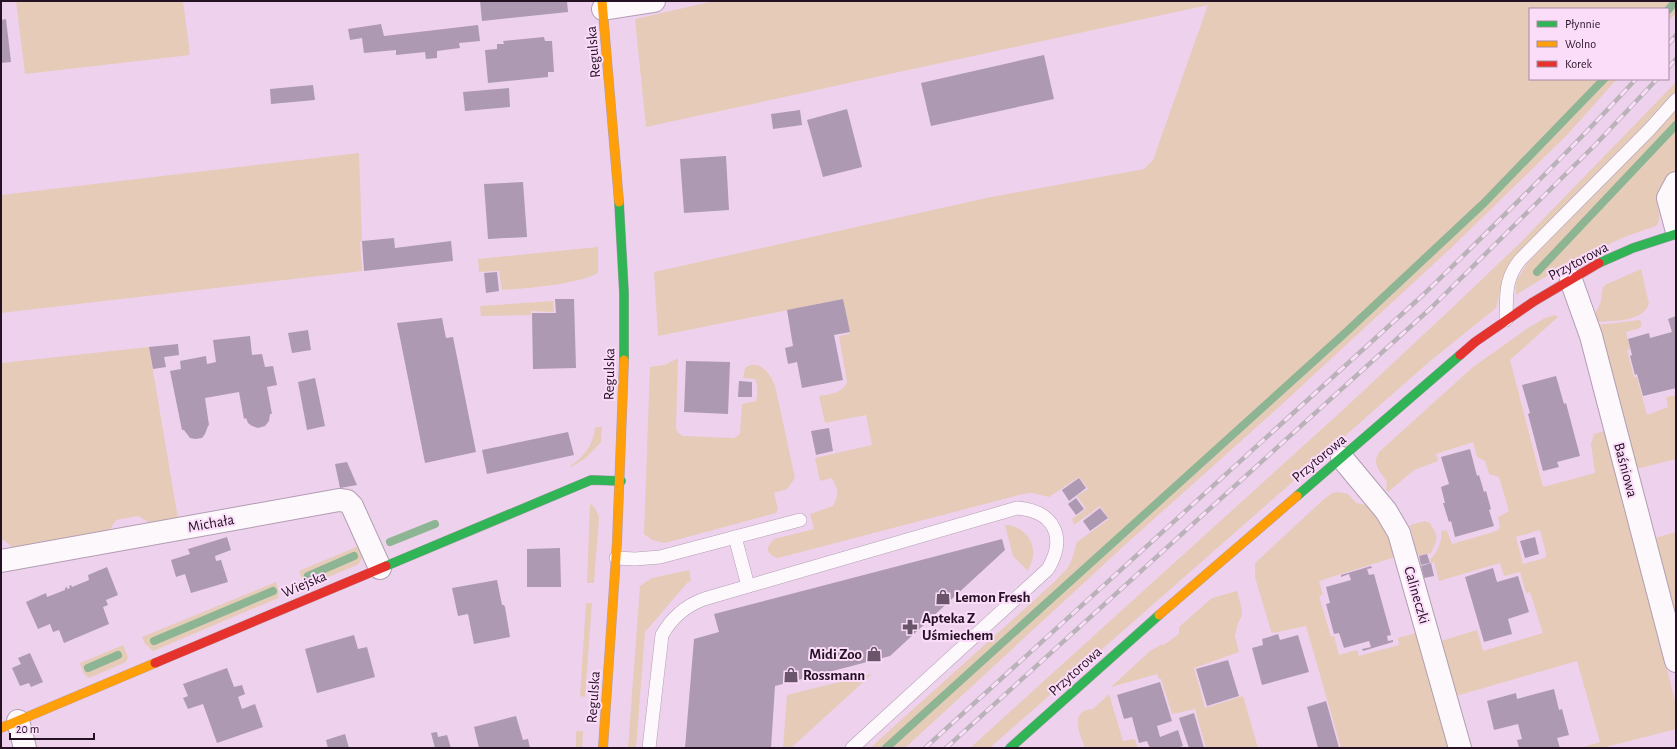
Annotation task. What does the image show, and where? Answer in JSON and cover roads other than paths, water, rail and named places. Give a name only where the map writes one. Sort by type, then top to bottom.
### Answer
[{"type":"street","points":[[603,5],[654,1]]},
{"type":"street","name":"Regulska","points":[[603,5],[615,145],[622,255],[624,339],[621,481],[603,748]]},
{"type":"street","points":[[1676,183],[1668,198],[1676,228]]},
{"type":"street","name":"Przytorowa","points":[[1010,748],[1226,556],[1342,458],[1429,380],[1475,342],[1506,320],[1571,280],[1614,256],[1676,234]]},
{"type":"street","name":"Baśniowa","points":[[1571,280],[1591,336],[1676,661]]},
{"type":"street","name":"Calineczki","points":[[1342,458],[1386,511],[1399,533],[1460,748]]},
{"type":"street","name":"Wiejska","points":[[9,724],[584,483],[595,480],[621,481]]},
{"type":"street","name":"Michała","points":[[1,561],[339,500],[347,501],[351,505],[380,568]]},
{"type":"street","points":[[9,724],[25,748]]},
{"type":"lane","points":[[1506,320],[1508,279],[1513,269],[1520,260],[1650,129],[1676,100]]},
{"type":"lane","points":[[649,748],[662,635],[676,615],[690,605],[748,586],[1017,508],[1029,509],[1048,518],[1057,538],[1055,558],[1048,569],[852,748]]},
{"type":"lane","points":[[616,558],[635,559],[660,557],[800,520]]},
{"type":"lane","points":[[735,537],[748,586]]},
{"type":"waterway","points":[[1669,9],[1676,1]]},
{"type":"waterway","points":[[886,748],[1344,334],[1484,203],[1603,80]]},
{"type":"waterway","points":[[1537,272],[1676,125]]},
{"type":"waterway","points":[[390,542],[435,524]]},
{"type":"waterway","points":[[308,576],[354,556]]},
{"type":"waterway","points":[[154,641],[273,591]]},
{"type":"waterway","points":[[88,668],[118,655]]},
{"type":"railway","points":[[1669,44],[1676,35]]},
{"type":"railway","points":[[1669,67],[1676,59]]},
{"type":"railway","points":[[925,748],[1424,294],[1532,188],[1635,80]]},
{"type":"railway","points":[[946,748],[1432,307],[1596,144],[1656,80]]},
{"type":"place","name":"Lemon Fresh","points":[[943,597]]},
{"type":"place","name":"Apteka Z Uśmiechem","points":[[910,627]]},
{"type":"place","name":"Midi Zoo","points":[[874,654]]},
{"type":"place","name":"Rossmann","points":[[791,675]]}]
